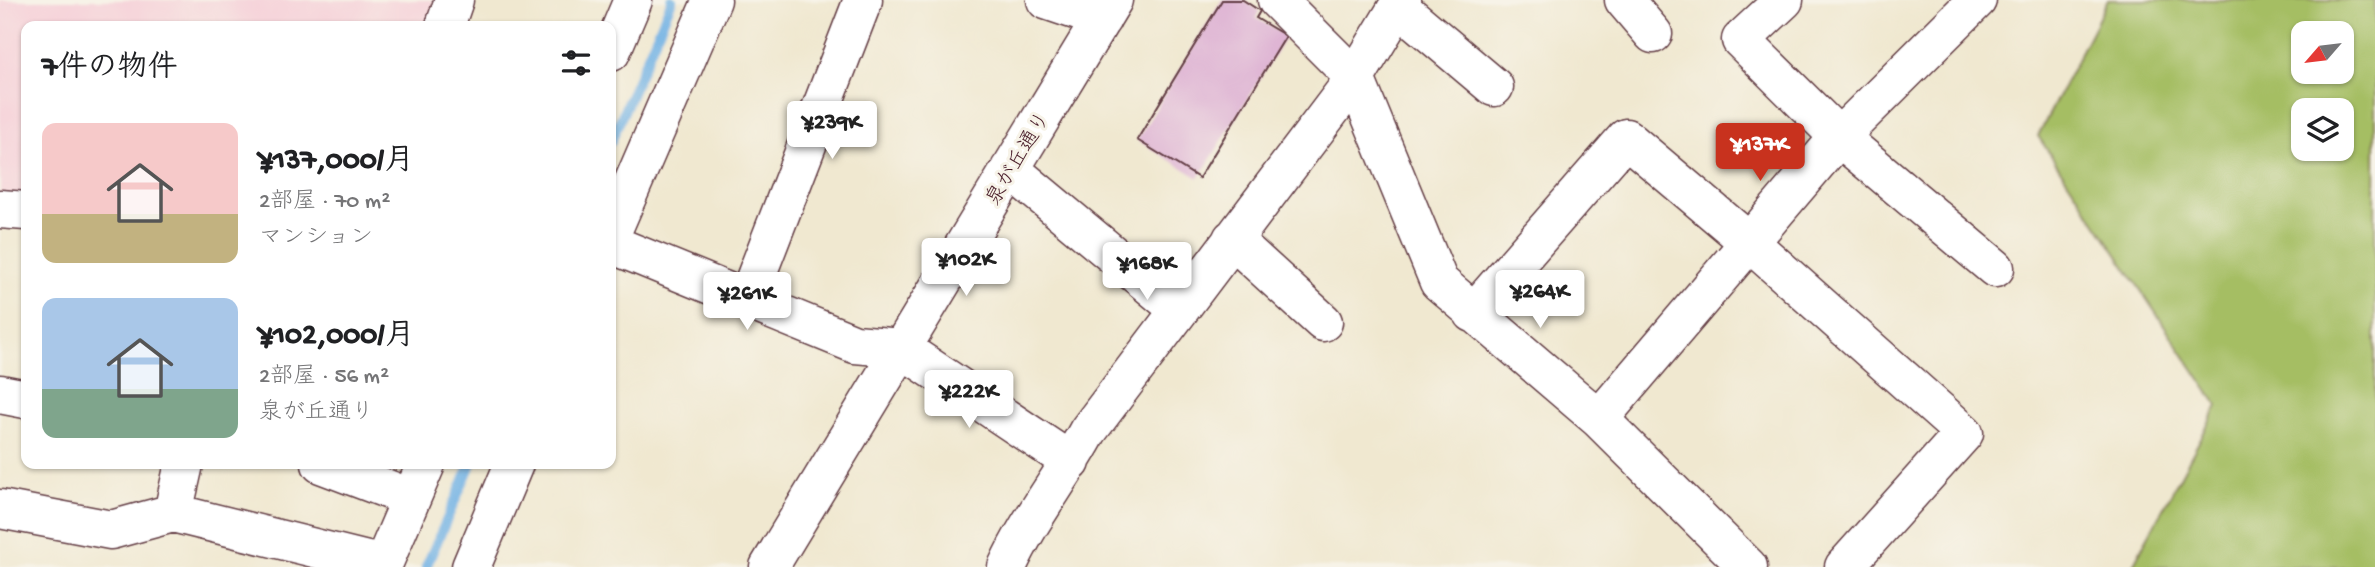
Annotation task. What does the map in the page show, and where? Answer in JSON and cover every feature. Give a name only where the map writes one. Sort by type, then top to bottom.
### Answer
[{"type":"street","points":[[447,21],[454,0]]},
{"type":"street","points":[[616,40],[633,0]]},
{"type":"street","points":[[616,222],[712,0]]},
{"type":"street","points":[[747,300],[863,0]]},
{"type":"street","points":[[1046,0],[1107,10]]},
{"type":"street","points":[[1277,0],[1356,78],[1439,282],[1599,419],[1748,567]]},
{"type":"street","points":[[1624,0],[1653,34]]},
{"type":"street","points":[[1784,0],[1741,40],[1839,136],[1994,268]]},
{"type":"street","points":[[1599,419],[1839,136],[1977,0]]},
{"type":"street","points":[[1007,567],[1019,541],[1088,431],[1356,78],[1400,3],[1494,87]]},
{"type":"street","name":"泉が丘通り","points":[[769,567],[1107,10]]},
{"type":"street","points":[[1473,313],[1626,138],[1749,242],[1964,433],[1844,567]]},
{"type":"street","points":[[1010,169],[1178,309]]},
{"type":"street","points":[[0,209],[21,211]]},
{"type":"street","points":[[1232,239],[1323,323]]},
{"type":"street","points":[[616,246],[855,344],[901,348],[1071,462]]},
{"type":"street","points":[[0,394],[21,398]]},
{"type":"street","points":[[173,513],[183,469]]},
{"type":"street","points":[[334,469],[411,498]]},
{"type":"street","points":[[0,509],[111,530],[173,513],[382,566],[424,469]]},
{"type":"street","points":[[471,567],[512,469]]},
{"type":"shaded area","points":[[0,0],[435,0],[428,21],[21,21],[21,197],[0,195]]},
{"type":"green space","points":[[2108,0],[2375,0],[2375,567],[2132,567],[2218,406],[2038,136]]},
{"type":"building","points":[[1222,0],[1243,0],[1260,11],[1256,18],[1286,36],[1199,178],[1137,140]]},
{"type":"waterway","points":[[616,129],[672,0]]},
{"type":"waterway","points":[[426,567],[469,469]]}]
